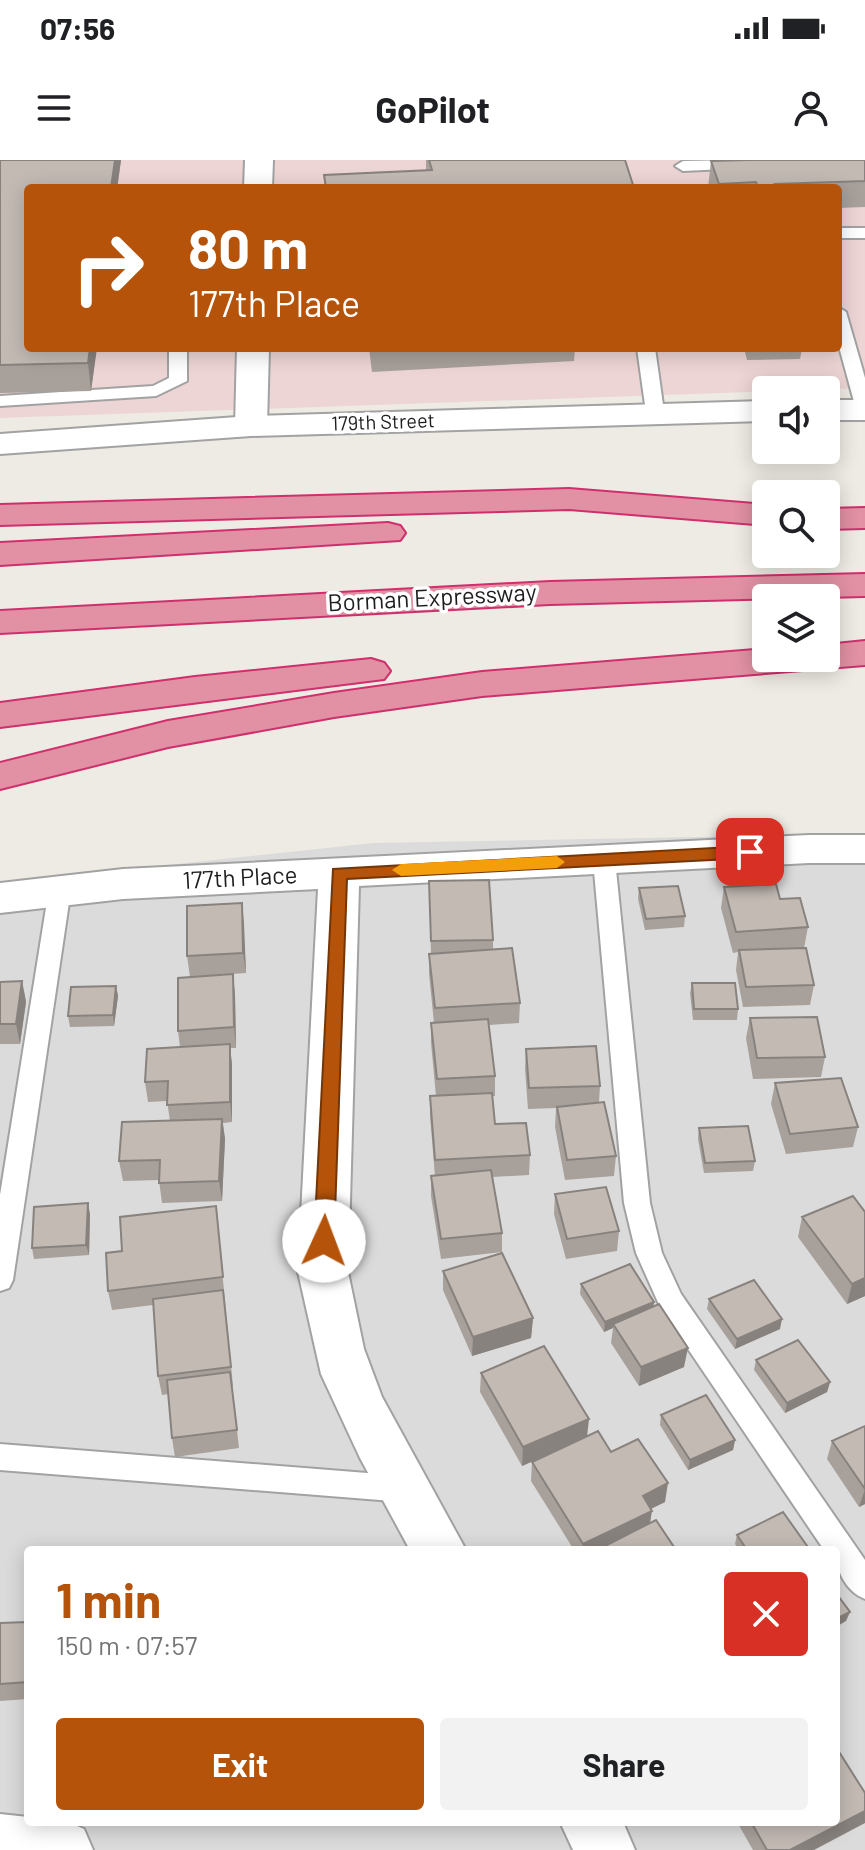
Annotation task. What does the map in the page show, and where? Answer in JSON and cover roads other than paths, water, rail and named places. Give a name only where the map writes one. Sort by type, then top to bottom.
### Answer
[{"type":"highway","points":[[0,515],[569,499],[752,516]]},
{"type":"highway","points":[[0,554],[288,537],[752,518]]},
{"type":"highway","points":[[840,519],[865,518]]},
{"type":"highway","name":"Borman Expressway","points":[[0,622],[535,593],[865,585]]},
{"type":"highway","points":[[0,715],[195,689],[408,667],[627,653],[752,650]]},
{"type":"highway","points":[[840,650],[865,651]]},
{"type":"highway","points":[[840,655],[865,651]]},
{"type":"highway","points":[[0,776],[168,734],[334,705],[482,684],[752,662]]},
{"type":"street","points":[[258,184],[259,160]]},
{"type":"street","points":[[251,426],[253,352]]},
{"type":"street","points":[[840,410],[865,409]]},
{"type":"street","name":"179th Street","points":[[0,444],[251,426],[752,411]]},
{"type":"street","name":"177th Place","points":[[0,898],[60,889],[865,849]]},
{"type":"street","points":[[339,874],[323,1272],[332,1324],[347,1374],[373,1431],[437,1546]]},
{"type":"street","points":[[592,1826],[605,1850]]},
{"type":"street","points":[[0,1844],[63,1850]]},
{"type":"lane","points":[[682,184],[683,163],[759,165]]},
{"type":"lane","points":[[842,233],[865,233]]},
{"type":"lane","points":[[842,326],[865,409]]},
{"type":"lane","points":[[0,401],[156,391],[178,381],[178,352]]},
{"type":"lane","points":[[647,352],[655,412]]},
{"type":"lane","points":[[604,860],[637,1203],[649,1253],[671,1301],[838,1546]]},
{"type":"lane","points":[[0,1280],[60,889]]},
{"type":"lane","points":[[0,1457],[405,1489]]},
{"type":"lane","points":[[840,1548],[865,1585]]}]
